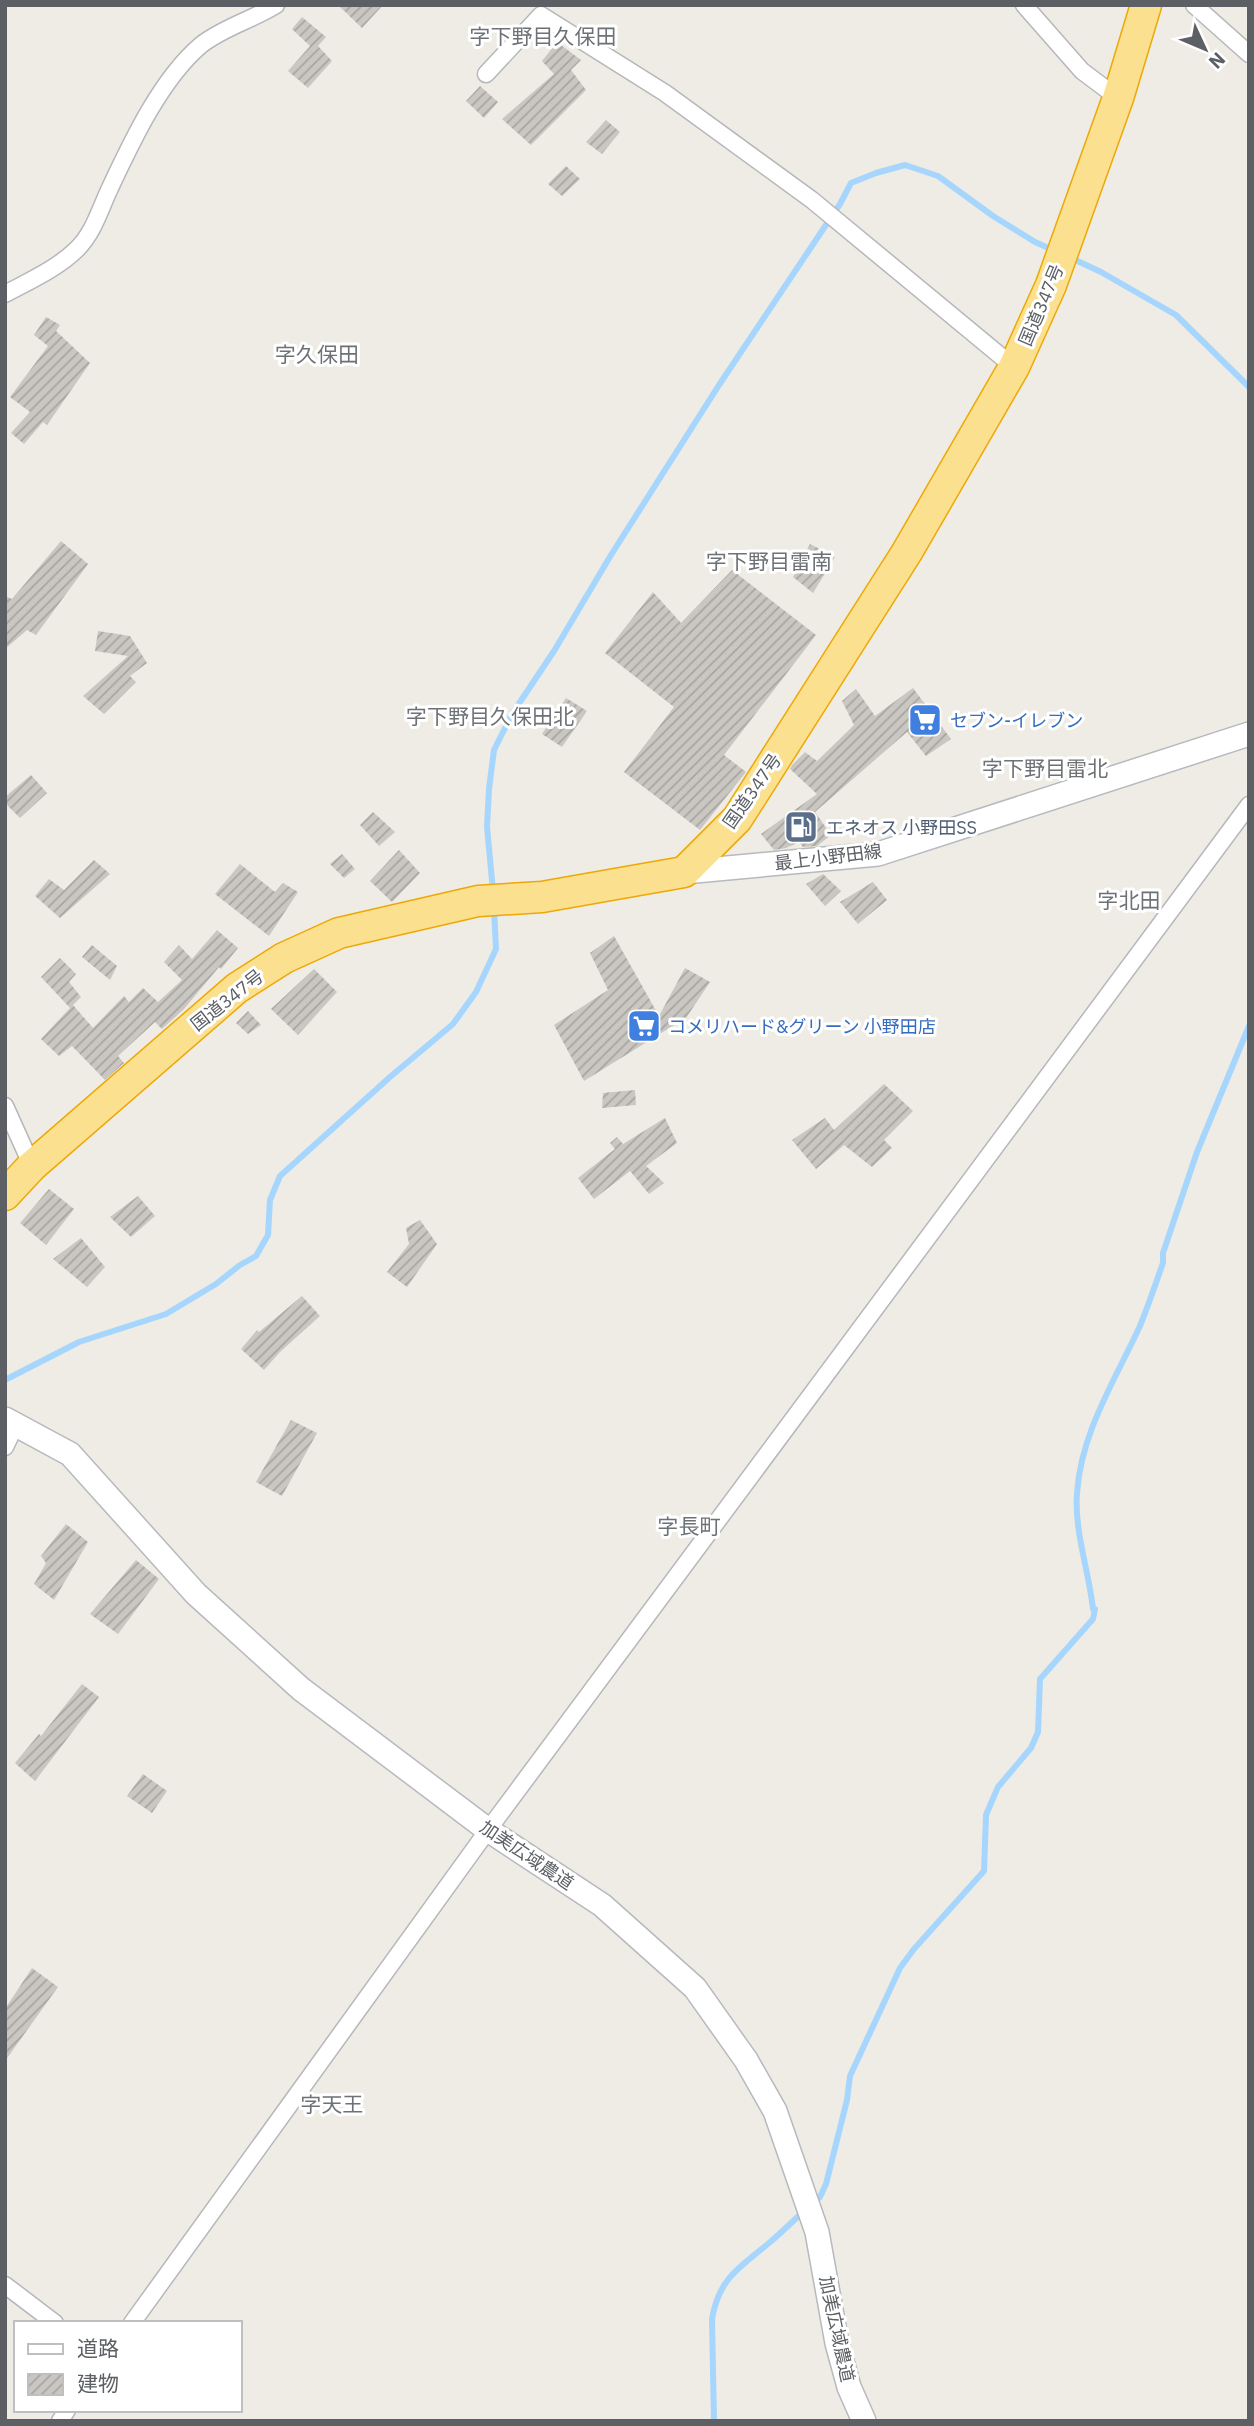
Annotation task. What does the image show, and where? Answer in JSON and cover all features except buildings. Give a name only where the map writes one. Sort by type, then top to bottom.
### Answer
[{"type":"highway","name":"国道347号","points":[[5,1195],[32,1166],[237,988],[284,958],[340,933],[478,901],[542,897],[684,872],[737,819],[907,552],[1014,367],[1062,254],[1118,98],[1146,5]]},
{"type":"street","points":[[5,294],[57,264],[77,249],[94,226],[128,151],[164,89],[186,61],[202,45],[237,23],[276,5]]},
{"type":"street","points":[[1024,5],[1082,71],[1118,98]]},
{"type":"street","points":[[1194,5],[1249,54]]},
{"type":"street","points":[[486,74],[541,15],[665,93],[821,208],[1014,367]]},
{"type":"street","name":"最上小野田線","points":[[684,872],[878,854],[1249,734]]},
{"type":"street","points":[[133,2321],[488,1830],[1249,805]]},
{"type":"street","points":[[5,1106],[32,1166]]},
{"type":"street","points":[[5,1447],[10,1421]]},
{"type":"street","name":"加美広域農道","points":[[10,1421],[70,1454],[196,1594],[301,1689],[488,1830],[603,1905],[695,1987],[746,2060],[775,2111],[817,2232],[840,2354],[849,2388],[864,2421]]},
{"type":"street","points":[[5,2285],[52,2321]]},
{"type":"waterway","points":[[493,891],[487,827],[489,789],[494,750],[512,714],[719,385],[840,204],[851,183],[905,165],[938,176],[993,216],[1055,251]]},
{"type":"waterway","points":[[1071,258],[1176,315],[1249,387]]},
{"type":"waterway","points":[[5,1380],[79,1342],[166,1314],[256,1256],[268,1235],[270,1200],[280,1176],[453,1024],[476,992],[496,949],[494,909]]},
{"type":"waterway","points":[[813,2203],[820,2197],[826,2184],[847,2100],[850,2076],[900,1968],[984,1871],[986,1815],[998,1787],[1031,1748],[1038,1732],[1040,1679],[1093,1619],[1095,1609],[1077,1507],[1085,1450],[1100,1408],[1139,1328],[1163,1263],[1163,1253],[1197,1152],[1249,1026]]},
{"type":"waterway","points":[[714,2421],[712,2319],[720,2293],[740,2267],[805,2210]]},
{"type":"place","name":"セブン-イレブン","points":[[925,720]]},
{"type":"place","name":"エネオス 小野田SS","points":[[801,827]]},
{"type":"place","name":"コメリハード&グリーン 小野田店","points":[[644,1026]]},
{"type":"district","name":"字下野目久保田","points":[[543,36]]},
{"type":"district","name":"字久保田","points":[[317,354]]},
{"type":"district","name":"字下野目雷南","points":[[769,561]]},
{"type":"district","name":"字下野目久保田北","points":[[490,716]]},
{"type":"district","name":"字下野目雷北","points":[[1045,768]]},
{"type":"district","name":"字北田","points":[[1129,900]]},
{"type":"district","name":"字長町","points":[[689,1526]]},
{"type":"district","name":"字天王","points":[[332,2104]]}]
